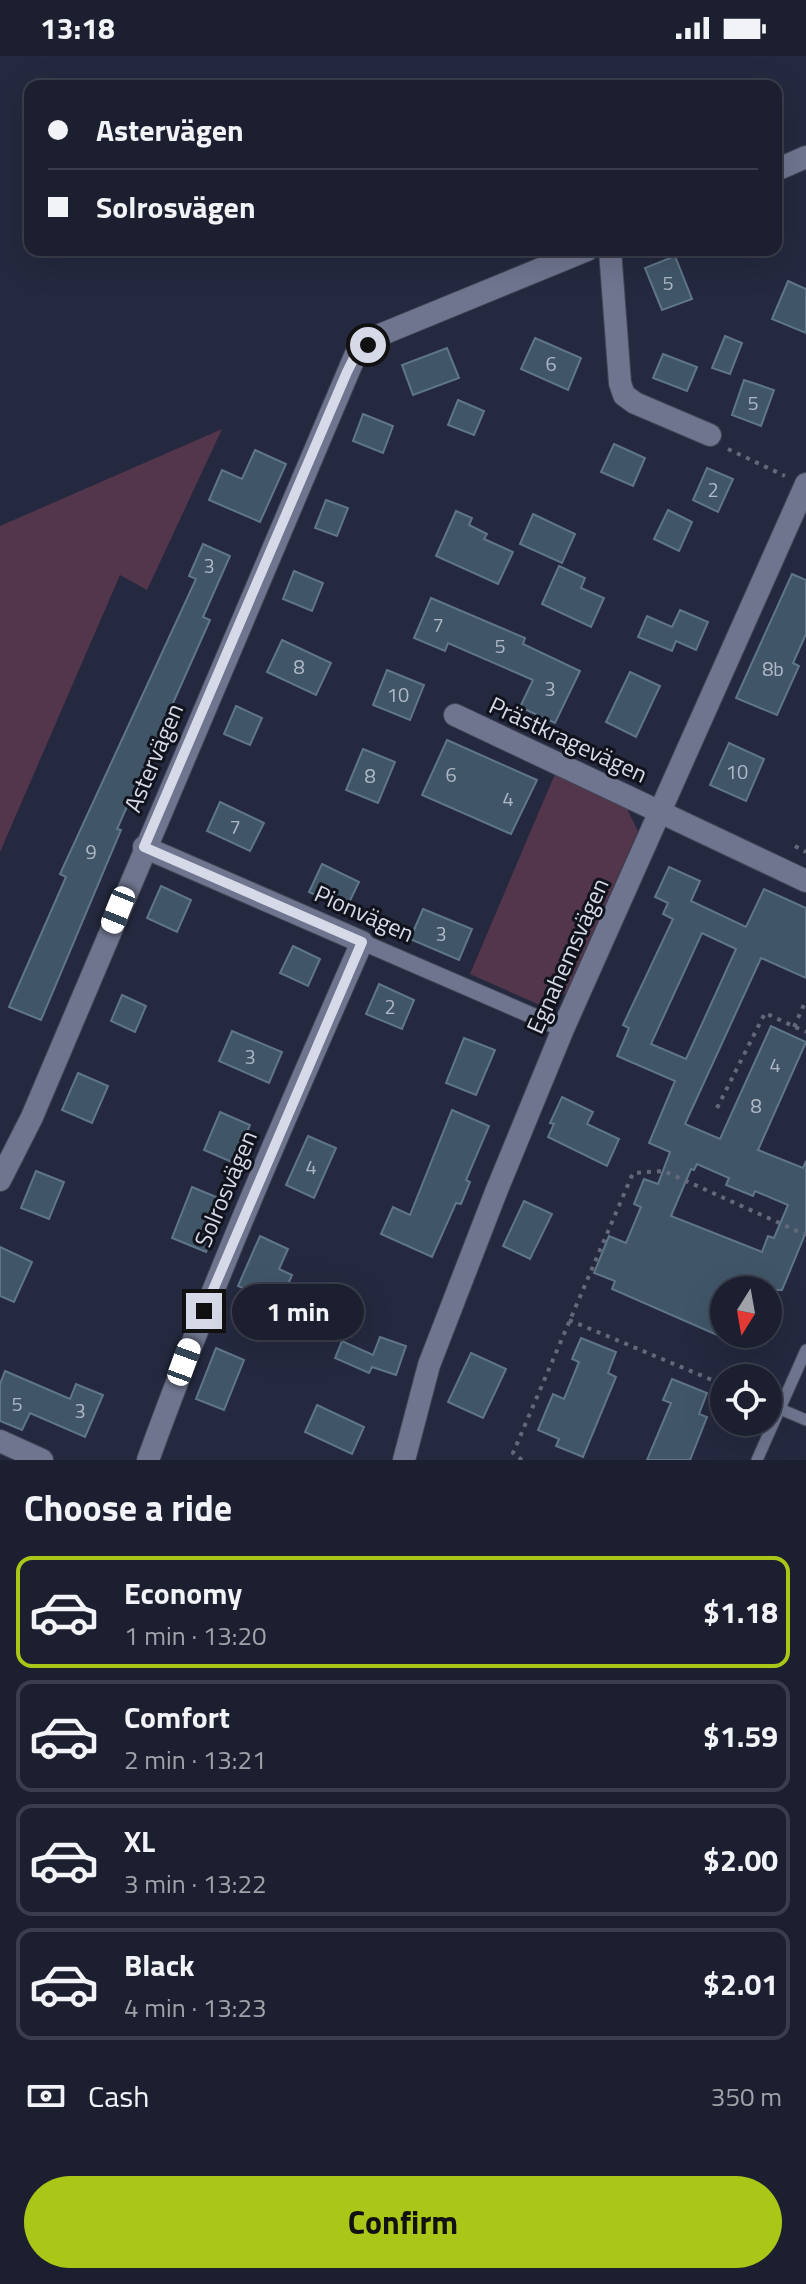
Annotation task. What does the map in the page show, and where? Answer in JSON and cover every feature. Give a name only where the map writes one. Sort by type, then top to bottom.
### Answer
[{"type":"street","points":[[782,167],[806,157]]},
{"type":"street","name":"Astervägen","points":[[0,1180],[32,1117],[355,356],[380,335],[572,256]]},
{"type":"street","points":[[610,256],[620,383],[624,395],[635,403],[710,435]]},
{"type":"street","name":"Egnahemsvägen","points":[[404,1460],[429,1365],[563,1029],[806,485]]},
{"type":"street","name":"Prästkragevägen","points":[[455,715],[806,881]]},
{"type":"street","name":"Pionvägen","points":[[144,847],[563,1029]]},
{"type":"street","name":"Solrosvägen","points":[[148,1460],[193,1338],[259,1177],[362,942]]},
{"type":"street","points":[[0,1441],[42,1460]]},
{"type":"lane","points":[[782,1404],[806,1350]]},
{"type":"lane","points":[[782,1410],[806,1420]]},
{"type":"lane","points":[[757,1460],[768,1436]]},
{"type":"path","points":[[710,435],[719,445],[806,485]]},
{"type":"path","points":[[795,846],[806,852]]},
{"type":"path","points":[[794,1027],[806,1000]]},
{"type":"path","points":[[717,1108],[765,1013],[806,1032]]},
{"type":"path","points":[[522,1460],[513,1453],[633,1173],[664,1171],[806,1235]]},
{"type":"path","points":[[569,1320],[710,1379]]},
{"type":"shaded area","points":[[222,429],[147,590],[120,575],[0,852],[0,526]]},
{"type":"shaded area","points":[[555,774],[626,807],[638,831],[566,993],[542,1006],[470,974]]},
{"type":"building","points":[[675,256],[692,299],[662,310],[645,268]]},
{"type":"building","points":[[788,281],[806,289],[806,333],[772,319]]},
{"type":"building","points":[[725,336],[742,343],[730,374],[712,368]]},
{"type":"building","points":[[535,338],[581,358],[568,390],[521,369]]},
{"type":"building","points":[[447,348],[459,378],[413,395],[402,365]]},
{"type":"building","points":[[663,354],[697,367],[687,391],[653,378]]},
{"type":"building","points":[[744,380],[774,390],[761,426],[732,415]]},
{"type":"building","points":[[458,400],[484,411],[474,435],[448,425]]},
{"type":"building","points":[[363,414],[393,426],[383,453],[353,441]]},
{"type":"building","points":[[614,444],[645,458],[633,486],[601,472]]},
{"type":"building","points":[[255,450],[286,464],[260,522],[209,500],[222,470],[242,479]]},
{"type":"building","points":[[707,468],[733,479],[718,512],[693,500]]},
{"type":"building","points":[[326,500],[348,508],[337,536],[315,528]]},
{"type":"building","points":[[668,510],[692,522],[679,551],[654,539]]},
{"type":"building","points":[[456,511],[472,518],[469,525],[487,534],[484,539],[513,552],[498,584],[436,556]]},
{"type":"building","points":[[533,514],[575,534],[562,563],[520,544]]},
{"type":"building","points":[[203,544],[230,556],[203,617],[210,620],[117,829],[121,830],[41,1020],[9,1007],[66,877],[60,874],[196,579],[189,576]]},
{"type":"building","points":[[559,566],[585,578],[581,588],[604,598],[591,627],[542,604]]},
{"type":"building","points":[[294,571],[323,583],[312,611],[283,599]]},
{"type":"building","points":[[792,574],[806,580],[806,634],[793,663],[799,666],[777,715],[736,698]]},
{"type":"building","points":[[431,598],[525,638],[523,644],[580,671],[555,723],[520,707],[533,680],[448,643],[445,651],[414,638]]},
{"type":"building","points":[[680,610],[708,622],[696,650],[676,641],[672,651],[638,637],[647,616],[672,627]]},
{"type":"building","points":[[282,640],[331,663],[316,695],[267,672]]},
{"type":"building","points":[[387,670],[424,685],[410,720],[373,705]]},
{"type":"building","points":[[630,672],[660,686],[636,737],[606,722]]},
{"type":"building","points":[[236,706],[262,718],[250,745],[224,734]]},
{"type":"building","points":[[447,740],[537,780],[511,834],[422,795]]},
{"type":"building","points":[[729,743],[764,759],[746,801],[710,785]]},
{"type":"building","points":[[363,749],[395,762],[378,803],[346,790]]},
{"type":"building","points":[[220,802],[264,823],[250,851],[207,831]]},
{"type":"building","points":[[322,864],[359,882],[346,909],[309,892]]},
{"type":"building","points":[[669,867],[700,881],[691,901],[746,927],[764,889],[806,908],[806,978],[761,958],[685,1124],[720,1139],[771,1026],[806,1042],[758,1150],[803,1168],[806,1161],[806,1232],[782,1290],[782,1276],[710,1276],[710,1332],[612,1289],[615,1281],[594,1273],[609,1236],[626,1243],[641,1207],[634,1204],[644,1179],[658,1184],[670,1152],[649,1143],[675,1081],[617,1056],[629,1028],[623,1025],[673,919],[663,914],[668,903],[655,897]],"holes":[[[702,933],[736,949],[686,1059],[651,1044]],[[697,1164],[729,1178],[726,1185],[753,1196],[755,1191],[788,1205],[774,1238],[768,1236],[762,1252],[671,1216],[691,1169],[694,1170]]]},
{"type":"building","points":[[161,886],[191,900],[177,932],[147,918]]},
{"type":"building","points":[[423,909],[472,929],[459,960],[410,939]]},
{"type":"building","points":[[293,946],[320,959],[308,986],[280,973]]},
{"type":"building","points":[[379,984],[414,1000],[402,1029],[366,1014]]},
{"type":"building","points":[[122,995],[146,1006],[135,1032],[111,1021]]},
{"type":"building","points":[[232,1031],[282,1052],[269,1083],[219,1061]]},
{"type":"building","points":[[464,1038],[495,1050],[476,1095],[446,1083]]},
{"type":"building","points":[[78,1073],[108,1086],[92,1123],[62,1110]]},
{"type":"building","points":[[562,1097],[593,1112],[587,1124],[619,1139],[607,1166],[548,1137],[554,1124],[550,1123]]},
{"type":"building","points":[[452,1110],[489,1126],[466,1180],[470,1182],[461,1204],[456,1203],[432,1257],[381,1234],[393,1207],[410,1215]]},
{"type":"building","points":[[220,1112],[250,1125],[234,1163],[204,1150]]},
{"type":"building","points":[[308,1136],[336,1148],[314,1198],[286,1185]]},
{"type":"building","points":[[36,1171],[64,1182],[49,1219],[21,1208]]},
{"type":"building","points":[[192,1187],[226,1201],[206,1252],[172,1238]]},
{"type":"building","points":[[524,1201],[552,1214],[530,1259],[503,1246]]},
{"type":"building","points":[[260,1236],[288,1249],[279,1269],[292,1275],[280,1304],[238,1286]]},
{"type":"building","points":[[0,1247],[32,1262],[14,1302],[0,1296]]},
{"type":"building","points":[[380,1337],[406,1346],[396,1375],[372,1367],[369,1373],[335,1358],[342,1341],[373,1355]]},
{"type":"building","points":[[581,1338],[616,1352],[608,1373],[616,1377],[583,1457],[556,1446],[559,1439],[538,1430],[553,1394],[564,1399],[579,1362],[572,1359]]},
{"type":"building","points":[[216,1348],[244,1360],[224,1410],[196,1399]]},
{"type":"building","points":[[471,1353],[506,1369],[483,1418],[448,1402]]},
{"type":"building","points":[[5,1371],[70,1399],[76,1384],[103,1395],[85,1437],[30,1413],[22,1430],[0,1421],[0,1384]]},
{"type":"building","points":[[672,1379],[707,1393],[699,1414],[707,1417],[690,1460],[647,1460],[671,1403],[663,1400]]},
{"type":"building","points":[[317,1405],[364,1427],[352,1454],[305,1432]]},
{"type":"route","points":[[204,1311],[362,942],[144,847],[347,372],[355,356],[368,345]]}]
